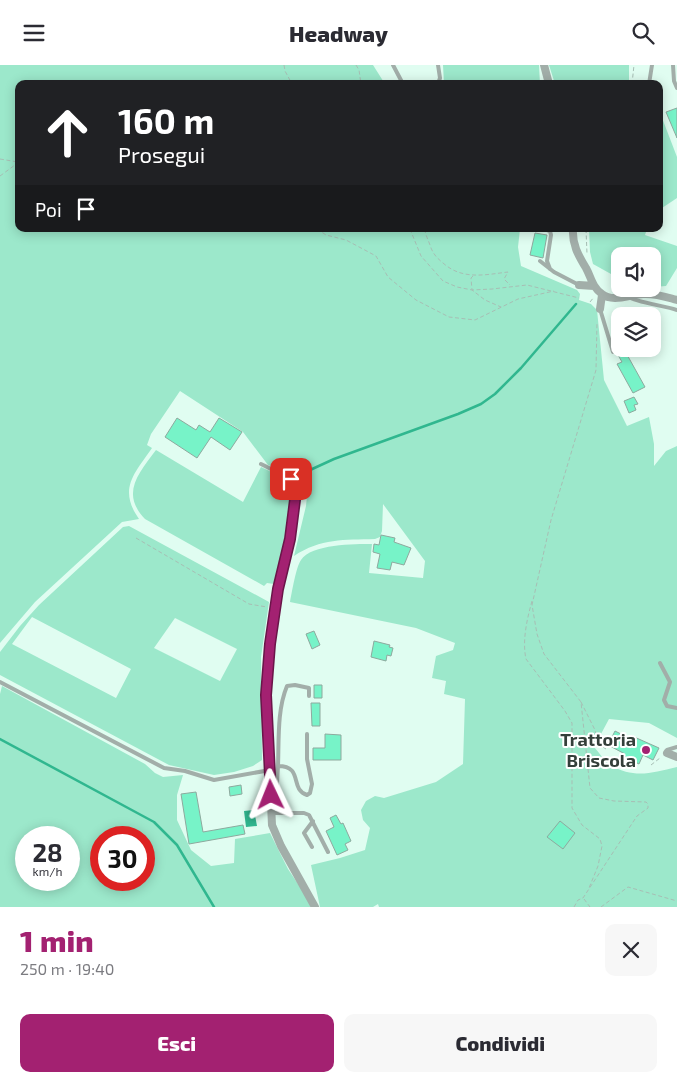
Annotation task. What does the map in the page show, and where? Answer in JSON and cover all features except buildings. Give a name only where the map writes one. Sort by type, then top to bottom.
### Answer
[{"type":"street","points":[[544,65],[548,80]]},
{"type":"street","points":[[573,232],[574,246],[588,271],[592,283],[602,295],[611,297]]},
{"type":"street","points":[[579,285],[592,283]]},
{"type":"street","points":[[600,309],[602,295]]},
{"type":"street","points":[[661,295],[677,300]]},
{"type":"street","points":[[278,589],[271,608],[266,695],[272,825],[281,847],[315,907]]},
{"type":"street","points":[[667,753],[677,757]]},
{"type":"lane","points":[[393,65],[401,80]]},
{"type":"lane","points":[[438,65],[439,80]]},
{"type":"lane","points":[[650,80],[652,65]]},
{"type":"lane","points":[[674,65],[674,81],[677,88]]},
{"type":"lane","points":[[550,232],[547,261],[550,269]]},
{"type":"lane","points":[[540,261],[550,269],[579,285]]},
{"type":"lane","points":[[629,297],[634,301],[662,305],[677,310]]},
{"type":"lane","points":[[600,309],[611,345]]},
{"type":"lane","points":[[261,464],[291,479],[296,492],[290,539],[278,589]]},
{"type":"lane","points":[[660,663],[670,682],[664,700],[667,705],[677,708]]},
{"type":"lane","points":[[0,682],[164,768],[185,771],[214,780],[270,770]]},
{"type":"lane","points":[[309,697],[308,688],[294,685],[288,686],[283,699],[279,733],[276,800],[272,813],[304,813],[309,815],[328,852]]},
{"type":"lane","points":[[278,766],[287,766],[293,771],[296,783],[303,794],[309,794],[312,784],[307,759],[307,734]]},
{"type":"lane","points":[[667,753],[667,750],[677,747]]},
{"type":"lane","points":[[312,847],[304,833],[313,821]]},
{"type":"path","points":[[284,65],[290,80]]},
{"type":"path","points":[[356,65],[360,80]]},
{"type":"path","points":[[632,80],[634,65]]},
{"type":"path","points":[[0,159],[15,161]]},
{"type":"path","points":[[0,176],[15,165]]},
{"type":"path","points":[[322,232],[346,240],[376,256],[388,277],[416,300],[449,317],[475,320],[518,299],[554,291]]},
{"type":"path","points":[[411,232],[421,256],[435,273],[443,281],[457,287],[472,290],[527,285],[580,299]]},
{"type":"path","points":[[426,232],[434,255],[456,272],[475,275],[508,272],[504,279],[510,286]]},
{"type":"path","points":[[586,232],[587,255]]},
{"type":"path","points":[[475,275],[471,278],[472,290],[485,300],[502,307]]},
{"type":"path","points":[[588,891],[598,866],[602,846],[600,839],[582,825],[572,808],[572,723],[526,659],[524,651],[526,622],[551,521],[596,370],[597,325],[600,309]]},
{"type":"path","points":[[136,538],[249,604],[271,608]]},
{"type":"path","points":[[532,598],[537,634],[544,654],[586,709],[595,730],[598,744],[606,749]]},
{"type":"path","points":[[574,907],[578,901],[583,899],[637,816],[648,808],[646,802],[599,799],[590,788],[580,702]]},
{"type":"path","points":[[651,765],[667,753]]},
{"type":"path","points":[[601,907],[628,887],[677,901]]},
{"type":"path","points":[[583,899],[590,907]]},
{"type":"shaded area","points":[[0,65],[373,65],[382,80],[15,80],[15,232],[520,232],[518,247],[521,266],[577,290],[580,294],[579,300],[591,304],[597,310],[604,380],[627,426],[649,417],[654,444],[654,466],[666,451],[677,446],[677,738],[649,723],[609,719],[594,747],[610,765],[627,772],[643,774],[677,767],[677,907],[379,907],[378,904],[373,907],[320,907],[311,865],[365,850],[370,828],[363,820],[361,810],[366,801],[375,796],[384,798],[436,782],[463,764],[465,699],[444,694],[446,681],[432,678],[436,656],[453,650],[455,643],[416,628],[290,602],[299,563],[306,555],[323,548],[372,544],[369,573],[423,578],[425,561],[383,504],[380,537],[323,543],[294,556],[306,506],[309,475],[283,460],[279,469],[268,465],[243,432],[180,391],[151,434],[147,445],[152,448],[134,474],[131,482],[129,490],[130,499],[139,519],[122,522],[35,602],[0,643]]},
{"type":"shaded area","points":[[443,65],[539,65],[540,80],[444,80]]},
{"type":"shaded area","points":[[549,65],[629,65],[629,80],[554,80]]},
{"type":"shaded area","points":[[663,120],[677,157],[677,198],[663,207]]},
{"type":"shaded area","points":[[589,232],[646,232],[645,235],[677,246],[677,268],[666,286],[661,286],[661,247],[611,247],[611,274],[593,264],[590,252]]},
{"type":"shaded area","points":[[156,450],[243,502],[261,467],[278,476],[285,485],[289,497],[290,511],[287,542],[277,581],[274,584],[267,583],[264,586],[145,519],[138,510],[133,492],[138,475]]},
{"type":"shaded area","points":[[129,526],[269,602],[261,657],[262,760],[253,766],[234,772],[214,775],[169,765],[0,675],[0,652],[20,626],[39,605],[123,527]],"holes":[[[32,617],[131,669],[116,698],[12,644]],[[175,618],[237,649],[220,681],[154,648]]]},
{"type":"shaded area","points":[[2,686],[145,764],[163,777],[183,775],[177,795],[177,820],[191,850],[211,866],[234,863],[235,839],[270,833],[288,869],[308,899],[311,907],[0,907],[0,694]]},
{"type":"shaded area","points":[[254,810],[257,826],[246,827],[244,811]]},
{"type":"waterway","points":[[297,476],[334,459],[481,404],[495,394],[521,368],[576,304]]},
{"type":"waterway","points":[[0,739],[154,822],[177,845],[214,907]]},
{"type":"place","name":"Trattoria Briscola","points":[[646,750]]},
{"type":"route","points":[[271,795],[266,695],[272,622],[290,539],[296,492],[291,479]]}]
